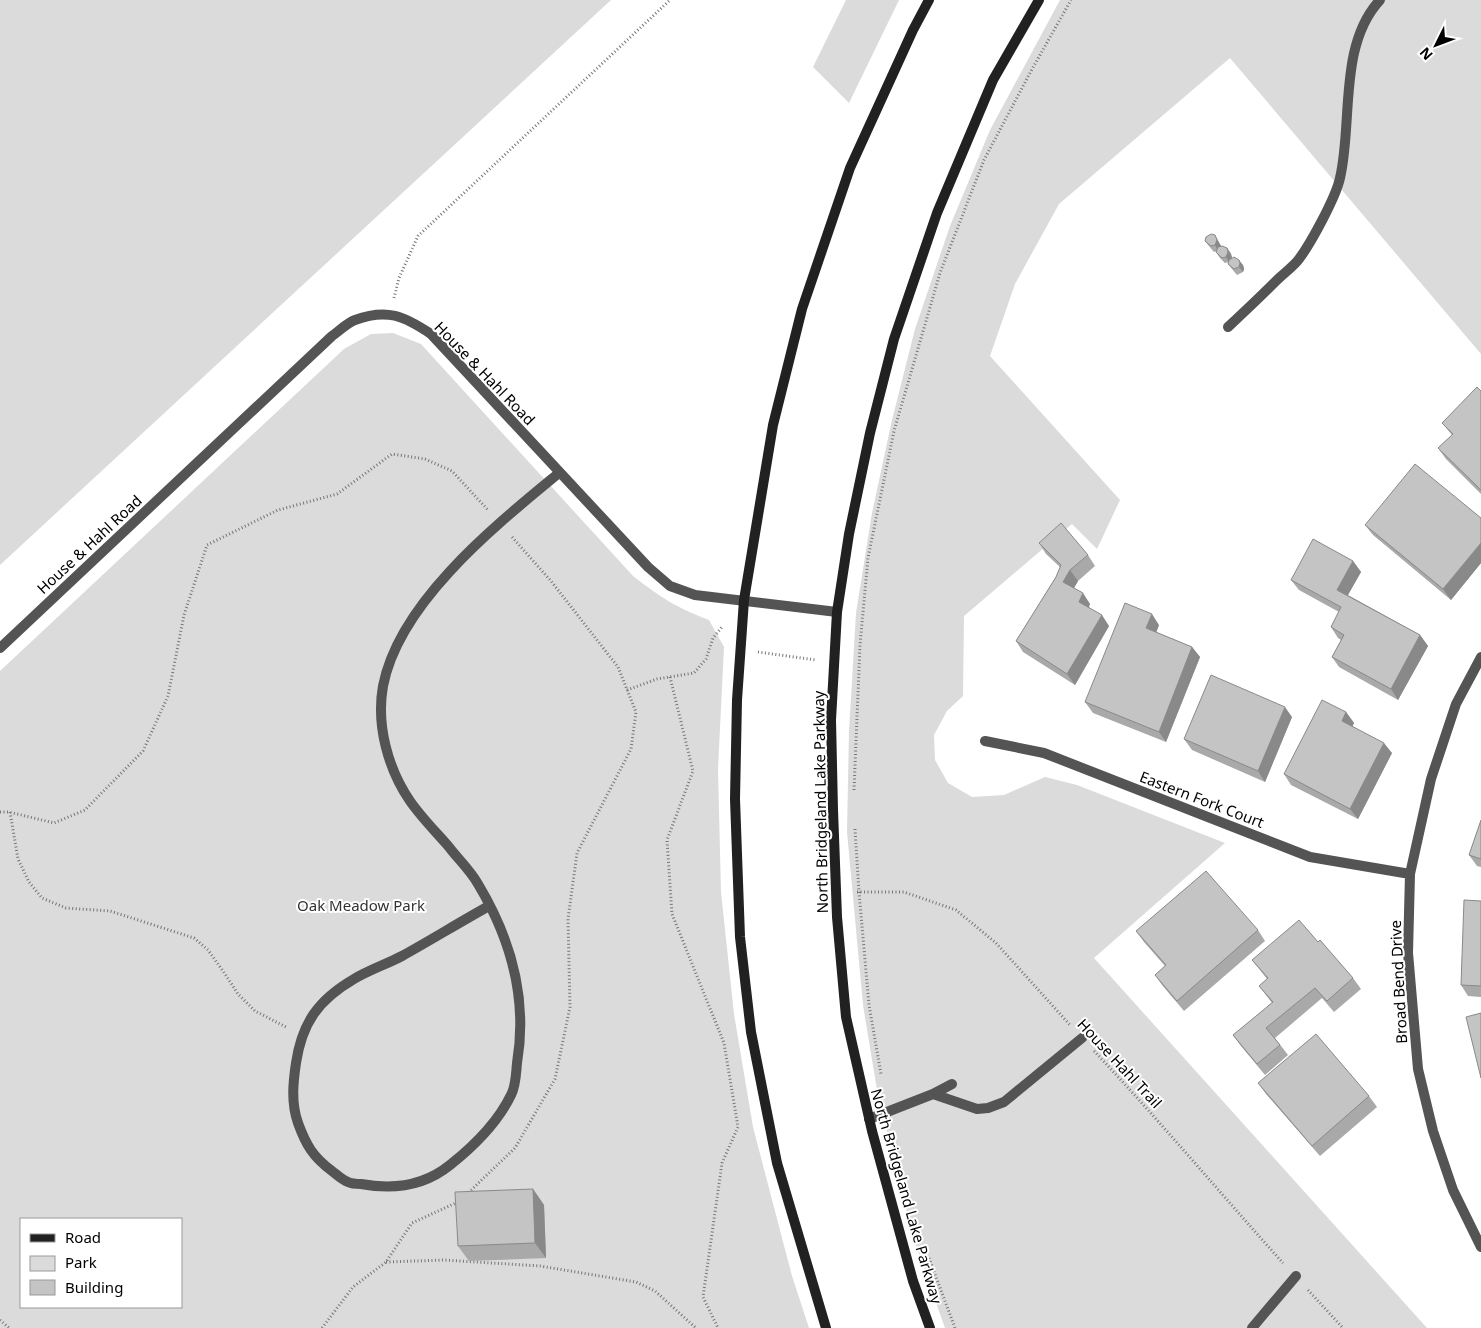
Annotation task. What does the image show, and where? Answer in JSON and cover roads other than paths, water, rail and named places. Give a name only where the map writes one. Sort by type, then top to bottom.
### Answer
[{"type":"main road","points":[[826,1328],[820,1313],[778,1163],[751,1032],[740,937],[736,809],[737,700],[744,600],[773,425],[802,310],[850,168],[913,30],[929,0]]},
{"type":"main road","name":"North Bridgeland Lake Parkway","points":[[930,1328],[913,1281],[869,1119],[846,1017],[837,917],[831,720],[837,612],[849,534],[870,433],[894,339],[936,212],[993,80],[1039,0]]},
{"type":"street","points":[[1228,327],[1299,259],[1324,217],[1340,179],[1351,74],[1358,38],[1373,7],[1380,0]]},
{"type":"street","name":"House & Hahl Road","points":[[0,648],[332,336],[353,320],[390,314],[410,320],[431,334],[648,567],[670,586],[695,595],[837,612]]},
{"type":"street","points":[[489,906],[399,958],[354,979],[324,1001],[307,1022],[298,1048],[292,1083],[295,1113],[304,1141],[317,1160],[347,1182],[381,1188],[410,1185],[439,1174],[468,1151],[490,1128],[512,1093],[520,1043],[519,986],[503,934],[489,906],[476,881],[410,800],[395,772],[384,739],[381,714],[383,686],[394,651],[408,623],[425,602],[460,562],[499,523],[559,473]]},
{"type":"street","name":"Broad Bend Drive","points":[[1481,657],[1456,704],[1431,778],[1410,874],[1408,953],[1418,1069],[1433,1131],[1453,1190],[1481,1247]]},
{"type":"street","name":"Eastern Fork Court","points":[[985,741],[1044,753],[1310,857],[1410,874]]},
{"type":"street","points":[[934,1094],[977,1109],[988,1108],[1004,1102],[1082,1038]]},
{"type":"street","points":[[869,1119],[934,1094],[952,1084]]},
{"type":"street","points":[[1252,1328],[1296,1276]]},
{"type":"park label","name":"Oak Meadow Park","points":[[361,905]]}]
